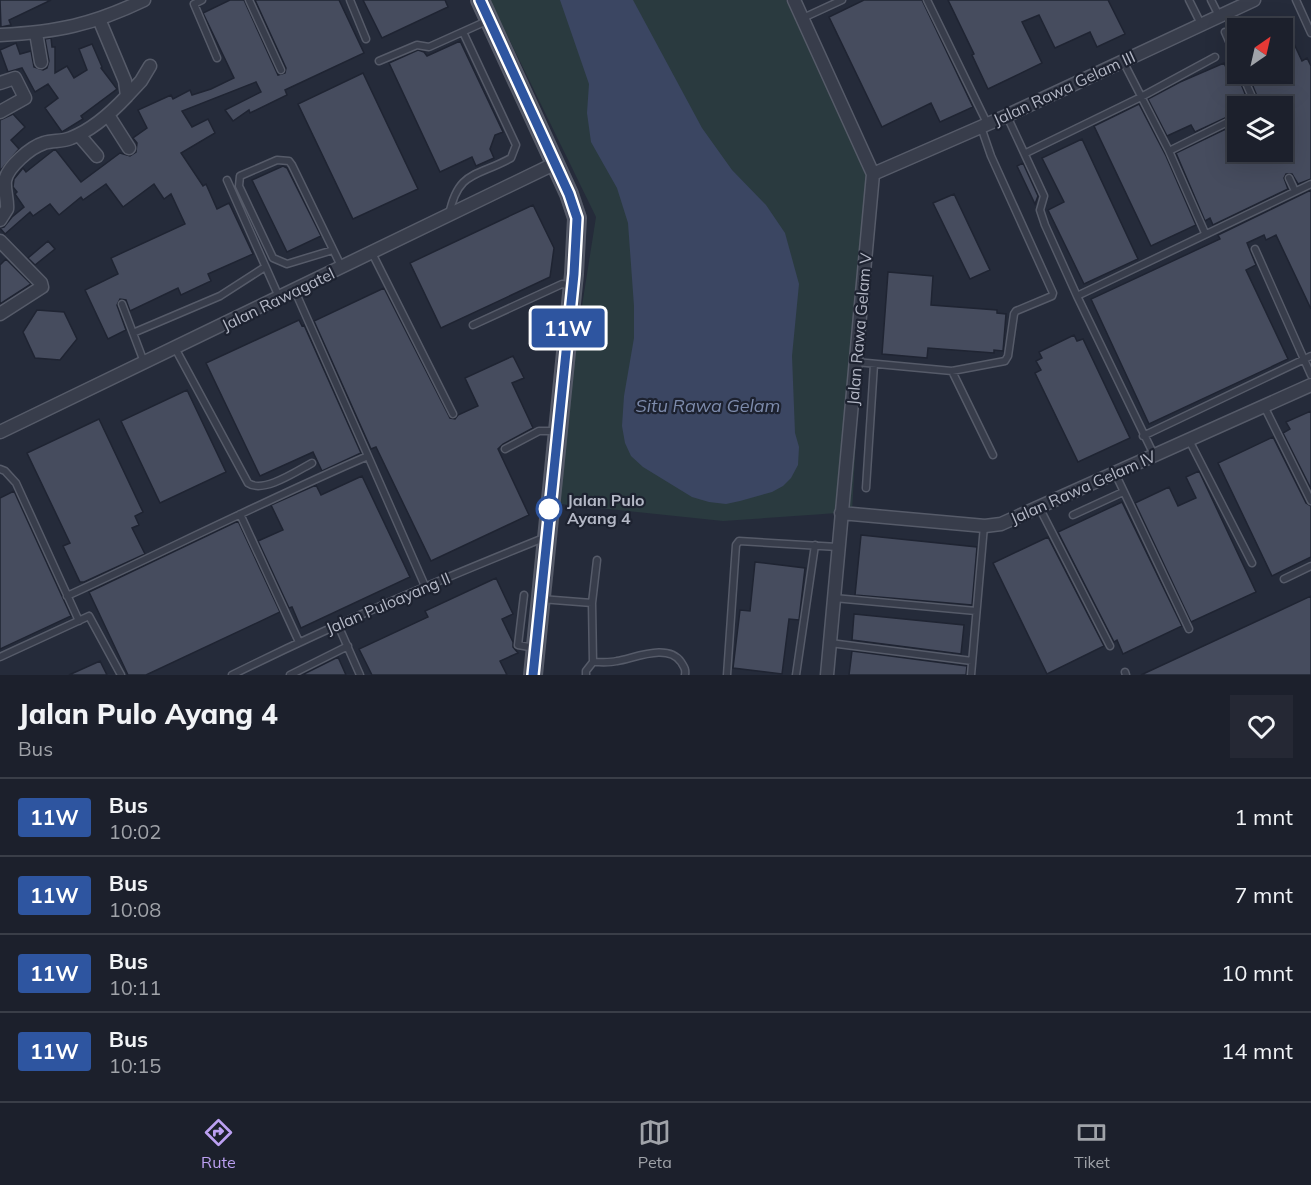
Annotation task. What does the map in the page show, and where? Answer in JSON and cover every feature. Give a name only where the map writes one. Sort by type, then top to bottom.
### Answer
[{"type":"street","points":[[0,35],[36,33],[79,25],[144,0]]},
{"type":"street","points":[[480,0],[569,194],[577,218],[573,286],[546,536],[532,597],[535,648],[533,675]]},
{"type":"street","name":"Jalan Rawa Gelam V","points":[[794,0],[873,174],[826,675]]},
{"type":"street","name":"Jalan Rawa Gelam III","points":[[873,174],[1006,116],[1254,0]]},
{"type":"street","points":[[99,19],[125,81],[127,96]]},
{"type":"street","points":[[36,33],[41,62]]},
{"type":"street","points":[[0,220],[8,209],[5,182],[7,176],[23,155],[45,142],[70,139],[79,135],[108,115],[141,81],[150,66]]},
{"type":"street","points":[[0,83],[15,78],[25,98],[0,112]]},
{"type":"street","points":[[108,115],[129,148]]},
{"type":"street","points":[[79,135],[97,156]]},
{"type":"street","name":"Jalan Rawagatel","points":[[0,432],[555,164]]},
{"type":"street","points":[[0,241],[41,283],[42,287],[0,314]]},
{"type":"street","name":"Jalan Rawa Gelam IV","points":[[841,513],[984,526],[1001,524],[1311,385]]},
{"type":"lane","points":[[202,0],[193,2],[217,58]]},
{"type":"lane","points":[[249,0],[281,70]]},
{"type":"lane","points":[[350,0],[366,39]]},
{"type":"lane","points":[[803,18],[842,0]]},
{"type":"lane","points":[[856,362],[952,371],[1005,361],[1008,356],[1016,311],[1050,298],[1053,293],[991,156],[984,125],[927,0]]},
{"type":"lane","points":[[1189,0],[1201,24]]},
{"type":"lane","points":[[1211,0],[1219,17]]},
{"type":"lane","points":[[1296,0],[1308,16],[1311,33]]},
{"type":"lane","points":[[379,62],[417,45],[429,47],[489,20]]},
{"type":"lane","points":[[448,217],[452,198],[465,179],[511,158],[516,145],[463,32]]},
{"type":"lane","points":[[1026,153],[1141,97],[1215,57]]},
{"type":"lane","points":[[1123,61],[1169,151],[1204,233]]},
{"type":"lane","points":[[1006,116],[1026,153],[1044,196],[1040,214],[1154,456]]},
{"type":"lane","points":[[1169,151],[1227,122]]},
{"type":"lane","points":[[333,250],[287,264],[273,258],[239,186],[240,176],[277,160],[289,161],[342,268]]},
{"type":"lane","points":[[1289,178],[1295,191]]},
{"type":"lane","points":[[227,180],[279,298]]},
{"type":"lane","points":[[1077,296],[1204,233],[1311,184]]},
{"type":"lane","points":[[1255,249],[1308,357],[1311,375]]},
{"type":"lane","points":[[372,254],[453,414]]},
{"type":"lane","points":[[133,333],[220,296],[265,267]]},
{"type":"lane","points":[[473,325],[562,284],[573,286]]},
{"type":"lane","points":[[295,291],[425,586]]},
{"type":"lane","points":[[122,304],[144,363]]},
{"type":"lane","points":[[175,348],[248,483],[264,487],[312,463]]},
{"type":"lane","points":[[1143,436],[1308,357]]},
{"type":"lane","points":[[866,488],[874,364]]},
{"type":"lane","points":[[952,371],[993,455]]},
{"type":"lane","points":[[1264,406],[1311,501]]},
{"type":"lane","points":[[505,449],[539,431],[558,431]]},
{"type":"lane","points":[[1189,440],[1252,563]]},
{"type":"lane","points":[[66,596],[368,456]]},
{"type":"lane","points":[[0,469],[16,483],[79,621]]},
{"type":"lane","points":[[1115,473],[1189,629]]},
{"type":"lane","points":[[1073,515],[1123,492]]},
{"type":"lane","points":[[1039,507],[1110,646]]},
{"type":"lane","points":[[240,514],[299,642]]},
{"type":"lane","points":[[972,675],[984,526]]},
{"type":"lane","name":"Jalan Puloayang II","points":[[232,675],[299,642],[425,586],[546,536]]},
{"type":"lane","points":[[727,675],[736,545],[739,541],[838,547]]},
{"type":"lane","points":[[796,675],[815,545]]},
{"type":"lane","points":[[586,675],[586,671],[593,662],[592,603],[597,560]]},
{"type":"lane","points":[[1284,579],[1311,566]]},
{"type":"lane","points":[[532,597],[592,603]]},
{"type":"lane","points":[[834,598],[976,611]]},
{"type":"lane","points":[[0,657],[90,617],[121,675]]},
{"type":"lane","points":[[338,625],[360,675]]},
{"type":"lane","points":[[830,643],[972,661]]},
{"type":"lane","points":[[290,675],[348,646]]},
{"type":"lane","points":[[593,662],[615,662],[645,654],[671,653],[679,659],[686,670],[685,675]]},
{"type":"shaded area","points":[[490,0],[786,0],[870,176],[852,512],[723,521],[551,503],[596,217]]},
{"type":"water","name":"Situ Rawa Gelam","points":[[560,0],[633,0],[702,128],[732,170],[766,205],[785,233],[799,284],[792,356],[795,433],[799,447],[798,465],[791,478],[772,492],[726,504],[692,497],[643,467],[631,456],[625,443],[622,426],[624,396],[634,338],[628,223],[617,188],[591,142],[587,113],[589,84]]},
{"type":"building","points":[[0,0],[51,0],[9,20],[11,25],[1,27]]},
{"type":"building","points":[[230,0],[244,0],[278,75],[285,73],[286,68],[255,0],[339,0],[364,53],[285,90],[287,95],[250,113],[249,110],[233,121],[225,110],[261,92],[256,82],[182,111],[192,127],[208,119],[215,133],[181,153],[203,186],[206,184],[217,209],[229,203],[253,254],[208,274],[211,281],[181,295],[178,288],[130,311],[126,300],[120,299],[117,305],[126,330],[108,339],[85,290],[118,274],[111,258],[185,224],[171,194],[164,199],[154,184],[123,207],[106,184],[83,200],[81,197],[59,215],[50,204],[33,216],[30,212],[5,234],[0,228],[4,227],[24,207],[15,194],[17,192],[13,187],[14,179],[23,168],[26,172],[55,149],[81,182],[120,153],[130,156],[136,152],[137,143],[133,138],[147,128],[138,110],[171,95],[173,99],[190,90],[192,95],[234,78],[203,13]]},
{"type":"building","points":[[363,0],[445,0],[448,7],[382,38]]},
{"type":"building","points":[[864,0],[922,0],[973,107],[940,122],[931,103],[882,127],[829,17]]},
{"type":"building","points":[[948,0],[1108,0],[1125,34],[1097,47],[1090,32],[1055,48],[1039,15],[1022,22],[1042,63],[988,89]]},
{"type":"building","points":[[51,38],[52,47],[55,47],[55,73],[67,66],[74,78],[87,70],[79,49],[92,44],[101,68],[117,89],[81,116],[83,119],[62,132],[45,108],[58,98],[48,84],[35,92],[22,68],[8,72],[0,50],[16,43],[20,54],[31,51],[34,67],[43,70],[47,68],[49,61],[45,39]]},
{"type":"building","points":[[460,41],[503,132],[495,135],[490,149],[494,158],[476,166],[472,157],[440,172],[389,63],[418,50],[427,56]]},
{"type":"building","points":[[1293,42],[1302,61],[1307,58],[1311,66],[1311,179],[1298,184],[1292,174],[1286,174],[1284,178],[1288,189],[1213,225],[1210,218],[1205,221],[1176,153],[1227,128],[1227,162],[1293,162],[1293,96],[1257,96],[1252,84],[1293,84]]},
{"type":"building","points":[[1224,63],[1227,70],[1227,84],[1241,84],[1246,96],[1227,96],[1227,117],[1195,132],[1191,125],[1167,136],[1148,99]]},
{"type":"building","points":[[363,73],[418,189],[353,219],[298,104]]},
{"type":"building","points":[[1139,104],[1166,156],[1196,225],[1151,246],[1094,126]]},
{"type":"building","points":[[13,114],[25,127],[11,140],[19,149],[0,171],[0,120]]},
{"type":"building","points":[[1082,139],[1138,259],[1084,284],[1048,210],[1064,202],[1042,158]]},
{"type":"building","points":[[1023,163],[1038,196],[1035,204],[1017,166]]},
{"type":"building","points":[[283,166],[287,168],[321,236],[287,252],[252,180]]},
{"type":"building","points":[[1311,190],[1311,309],[1276,235],[1266,240],[1264,235],[1247,243],[1256,265],[1246,270],[1288,359],[1149,424],[1091,299],[1220,239],[1218,235]]},
{"type":"building","points":[[954,194],[990,270],[970,279],[933,203]]},
{"type":"building","points":[[533,205],[554,248],[550,277],[441,328],[410,263]]},
{"type":"building","points":[[48,241],[55,249],[35,265],[28,258]]},
{"type":"building","points":[[6,259],[31,284],[0,304],[0,265]]},
{"type":"building","points":[[888,272],[933,276],[931,305],[997,310],[997,313],[1006,314],[1003,351],[994,350],[994,353],[928,348],[927,358],[882,354]]},
{"type":"building","points":[[384,288],[450,418],[455,419],[458,415],[478,406],[465,378],[513,356],[524,378],[512,383],[533,428],[498,449],[529,515],[431,561],[376,447],[371,449],[314,321]]},
{"type":"building","points":[[37,310],[64,312],[77,339],[60,360],[35,358],[23,332]]},
{"type":"building","points":[[299,320],[302,326],[304,325],[361,453],[322,471],[313,452],[260,476],[206,363]]},
{"type":"building","points":[[1074,335],[1077,341],[1083,339],[1130,438],[1078,462],[1035,373],[1041,370],[1036,361],[1042,358],[1039,352]]},
{"type":"building","points":[[187,390],[226,472],[160,503],[121,421]]},
{"type":"building","points":[[1311,411],[1311,489],[1283,433],[1290,429],[1286,422]]},
{"type":"building","points":[[99,419],[143,512],[135,516],[139,525],[132,528],[145,554],[80,582],[63,546],[70,543],[27,453]]},
{"type":"building","points":[[1273,437],[1306,503],[1311,506],[1311,557],[1272,576],[1218,463]]},
{"type":"building","points":[[1199,471],[1256,592],[1191,622],[1135,503],[1169,487],[1178,506],[1196,498],[1186,477]]},
{"type":"building","points":[[362,476],[410,577],[301,628],[292,607],[289,608],[258,541],[283,530],[271,505],[316,485],[321,495]]},
{"type":"building","points":[[14,491],[71,616],[0,649],[0,498]]},
{"type":"building","points":[[1122,502],[1182,626],[1123,654],[1117,640],[1114,642],[1058,532]]},
{"type":"building","points":[[238,521],[280,612],[146,675],[128,675],[89,592]]},
{"type":"building","points":[[861,535],[977,547],[972,605],[855,595]]},
{"type":"building","points":[[1048,537],[1104,646],[1047,674],[993,563]]},
{"type":"building","points":[[755,562],[805,568],[799,620],[789,619],[782,674],[733,668],[740,610],[750,611]]},
{"type":"building","points":[[496,578],[513,614],[502,619],[513,642],[513,647],[518,653],[500,661],[507,675],[372,675],[359,649],[428,617],[425,611]]},
{"type":"building","points":[[1311,596],[1311,675],[1141,675]]},
{"type":"building","points":[[854,614],[964,625],[961,654],[852,640]]},
{"type":"building","points":[[852,651],[967,666],[966,675],[849,675]]},
{"type":"building","points":[[338,657],[346,675],[302,675]]},
{"type":"building","points":[[100,661],[107,675],[69,675]]},
{"type":"bus line","name":"11W","points":[[480,0],[569,194],[577,218],[573,286],[533,675]]},
{"type":"place","name":"Jalan Pulo Ayang 4","points":[[549,509]]}]
